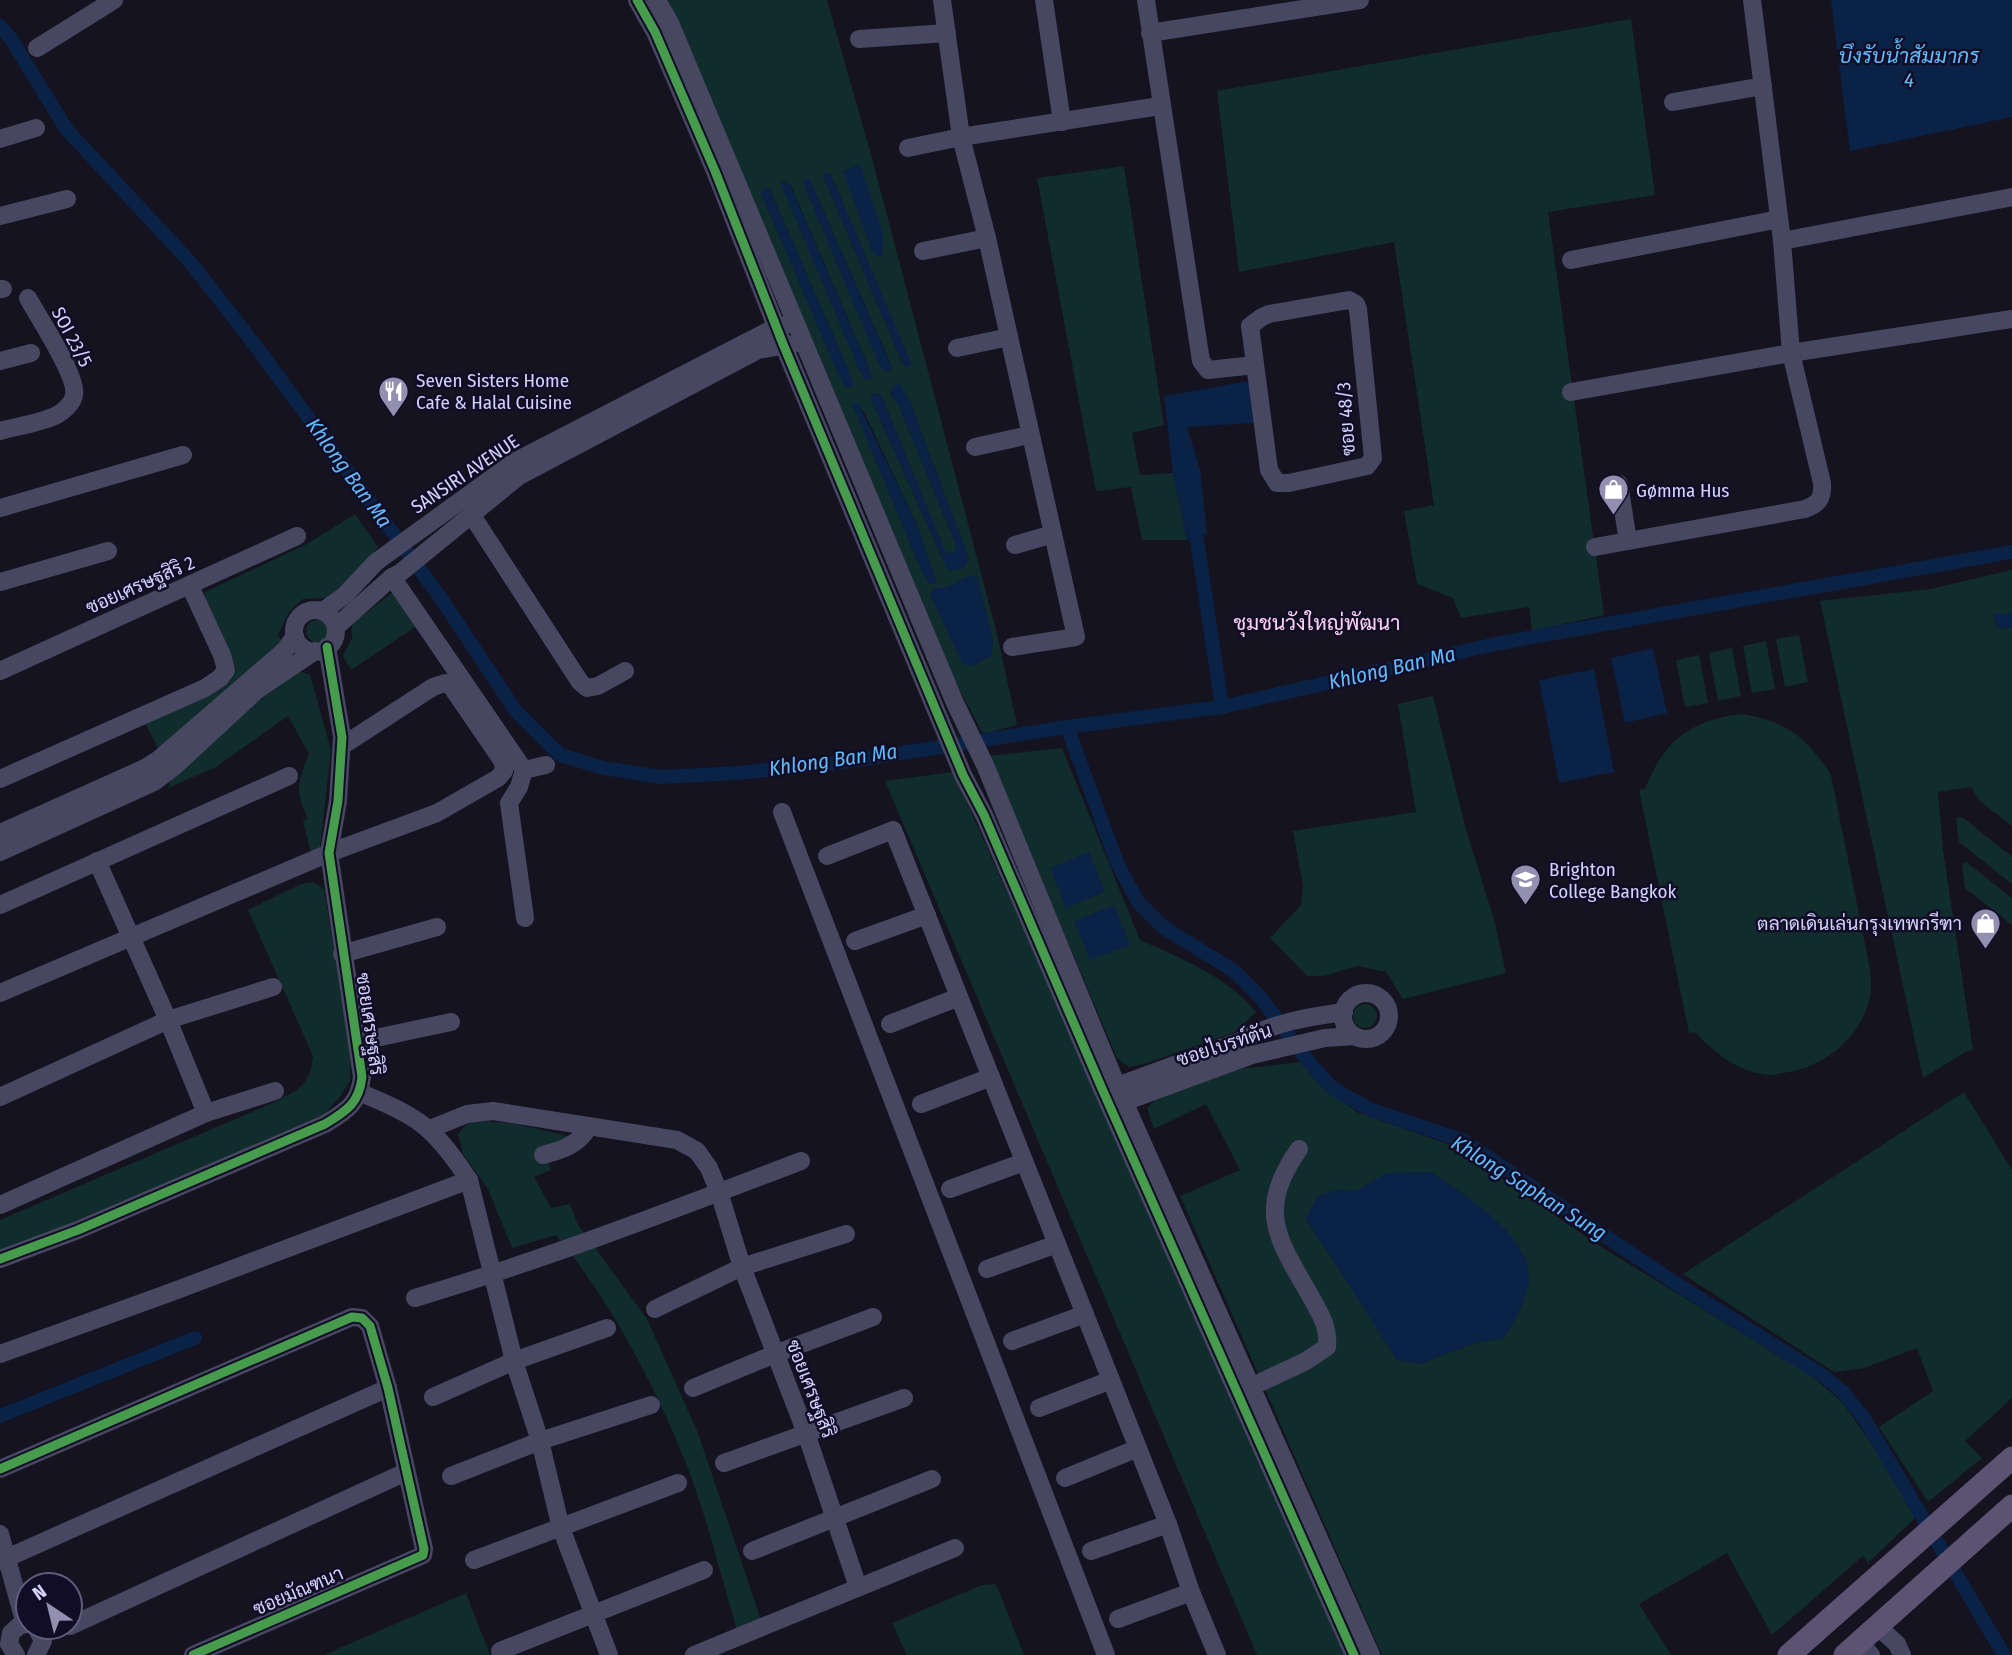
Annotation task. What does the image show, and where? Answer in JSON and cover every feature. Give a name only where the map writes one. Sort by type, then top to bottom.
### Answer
[{"type":"main road","points":[[1788,1655],[2012,1458]]},
{"type":"main road","points":[[1858,1651],[1877,1626],[2011,1507]]},
{"type":"street","points":[[37,48],[114,0]]},
{"type":"street","points":[[637,0],[797,322],[955,703],[985,765],[1113,1097],[1354,1655]]},
{"type":"street","points":[[657,0],[670,23],[731,188],[776,327],[963,775],[1251,1387],[1371,1655]]},
{"type":"street","points":[[942,0],[961,137],[987,238],[1076,637],[1012,647]]},
{"type":"street","points":[[1044,0],[1062,122]]},
{"type":"street","points":[[1146,0],[1160,106],[1201,361],[1208,370],[1255,365]]},
{"type":"street","points":[[1150,33],[1250,9],[1357,0]]},
{"type":"street","points":[[1595,547],[1805,509],[1820,500],[1822,484],[1791,353],[1782,241],[1752,0]]},
{"type":"street","points":[[859,39],[947,33]]},
{"type":"street","points":[[1673,102],[1763,86]]},
{"type":"street","points":[[908,148],[961,137],[1160,106]]},
{"type":"street","points":[[0,139],[36,128]]},
{"type":"street","points":[[1782,241],[2012,197]]},
{"type":"street","points":[[0,216],[67,199]]},
{"type":"street","points":[[1571,260],[1779,219]]},
{"type":"street","points":[[923,251],[987,238]]},
{"type":"street","name":"SOI 23/5","points":[[0,431],[58,415],[69,405],[75,394],[66,366],[28,299]]},
{"type":"street","name":"ซอย 48/3","points":[[1349,300],[1356,304],[1372,449],[1371,463],[1289,483],[1277,483],[1273,480],[1269,470],[1255,365],[1250,326],[1262,317],[1349,300]]},
{"type":"street","points":[[1571,392],[1791,353],[2012,319]]},
{"type":"street","name":"SANSIRI AVENUE","points":[[336,627],[471,514],[570,441],[776,327],[797,322]]},
{"type":"street","points":[[957,348],[1009,337]]},
{"type":"street","name":"SANSIRI AVENUE","points":[[323,611],[345,595],[376,562],[514,462],[570,441],[758,350],[783,344],[804,344]]},
{"type":"street","points":[[0,361],[31,353]]},
{"type":"street","points":[[975,447],[1029,435]]},
{"type":"street","points":[[0,508],[183,455]]},
{"type":"street","points":[[1619,484],[1628,541]]},
{"type":"street","points":[[471,514],[580,682],[587,688],[598,686],[625,671]]},
{"type":"street","points":[[1015,545],[1053,534]]},
{"type":"street","name":"ซอยเศรษฐสิริ 2","points":[[0,671],[297,536]]},
{"type":"street","points":[[0,582],[108,551]]},
{"type":"street","points":[[396,575],[524,770],[519,787],[509,803],[525,918]]},
{"type":"street","points":[[0,779],[205,688],[220,678],[226,670],[222,655],[190,586]]},
{"type":"street","points":[[210,723],[257,690],[321,649],[333,641],[336,627],[333,620],[323,611],[303,613],[295,624],[295,636],[303,648],[321,649]]},
{"type":"street","points":[[0,833],[105,795],[154,782],[175,766],[210,723],[285,650],[295,636]]},
{"type":"street","name":"ซอยเศรษฐสิริ","points":[[0,1259],[78,1230],[325,1124],[347,1111],[360,1093],[362,1077],[328,853],[338,801],[342,746],[339,709],[321,649]]},
{"type":"street","points":[[0,993],[328,853],[437,813],[498,778],[504,771],[503,762],[451,686],[445,683],[433,687],[342,746]]},
{"type":"street","points":[[524,770],[546,765]]},
{"type":"street","points":[[0,905],[289,776]]},
{"type":"street","points":[[0,852],[105,795]]},
{"type":"street","points":[[782,812],[1106,1655]]},
{"type":"street","points":[[827,856],[893,830],[1168,1524],[1191,1592],[1217,1655]]},
{"type":"street","points":[[97,861],[206,1113]]},
{"type":"street","points":[[855,941],[927,915]]},
{"type":"street","points":[[342,954],[437,927]]},
{"type":"street","points":[[0,1097],[168,1020],[273,987]]},
{"type":"street","name":"ซอยไบรท์ตัน","points":[[1113,1097],[1246,1048],[1301,1044],[1325,1038],[1371,1038],[1381,1033],[1388,1024],[1388,1009],[1380,997],[1366,993],[1352,997],[1344,1012],[1304,1018],[1259,1030],[1246,1048]]},
{"type":"street","points":[[890,1024],[959,997]]},
{"type":"street","points":[[1344,1012],[1345,1025],[1355,1036]]},
{"type":"street","points":[[356,1042],[451,1022]]},
{"type":"street","points":[[921,1104],[991,1077]]},
{"type":"street","points":[[0,1205],[206,1113],[275,1091]]},
{"type":"street","name":"ซอยเศรษฐสิริ","points":[[360,1093],[404,1111],[430,1129],[470,1180],[514,1361],[540,1441],[561,1528],[609,1655]]},
{"type":"street","name":"ซอยเศรษฐสิริ","points":[[430,1129],[467,1114],[493,1111],[677,1140],[697,1151],[709,1168],[719,1192],[742,1268],[806,1433],[858,1587]]},
{"type":"street","points":[[543,1155],[563,1150],[579,1141],[589,1126]]},
{"type":"street","points":[[1251,1387],[1306,1361],[1327,1347],[1328,1334],[1324,1320],[1284,1250],[1276,1223],[1276,1191],[1285,1169],[1299,1149]]},
{"type":"street","points":[[415,1298],[494,1275],[801,1161]]},
{"type":"street","points":[[950,1189],[1024,1161]]},
{"type":"street","points":[[0,1354],[470,1180]]},
{"type":"street","points":[[655,1309],[742,1268],[846,1234]]},
{"type":"street","points":[[987,1269],[1057,1244]]},
{"type":"street","points":[[1012,1341],[1085,1314]]},
{"type":"street","points":[[0,1469],[352,1317],[362,1318],[370,1326],[388,1388],[405,1472],[84,1619]]},
{"type":"street","points":[[693,1388],[775,1353],[873,1317]]},
{"type":"street","points":[[433,1397],[514,1361],[607,1328]]},
{"type":"street","points":[[1039,1408],[1111,1380]]},
{"type":"street","points":[[4,1560],[388,1388]]},
{"type":"street","points":[[724,1463],[904,1398]]},
{"type":"street","points":[[451,1476],[540,1441],[651,1405]]},
{"type":"street","points":[[1065,1478],[1138,1448]]},
{"type":"street","name":"ซอยมัณฑนา","points":[[193,1655],[423,1555],[424,1549],[405,1472]]},
{"type":"street","points":[[752,1551],[932,1479]]},
{"type":"street","points":[[474,1560],[678,1483]]},
{"type":"street","points":[[1091,1551],[1168,1524]]},
{"type":"street","points":[[0,1534],[4,1560],[14,1585]]},
{"type":"street","points":[[694,1655],[955,1548]]},
{"type":"street","points":[[500,1651],[704,1570]]},
{"type":"street","points":[[1118,1619],[1191,1592]]},
{"type":"street","points":[[1877,1626],[1898,1644],[1902,1655]]},
{"type":"street","points":[[9,1653],[9,1638],[14,1629]]},
{"type":"green space","points":[[668,0],[827,0],[872,158],[997,634],[1017,725],[983,734],[954,679]],"holes":[[[826,173],[831,175],[911,365],[902,362],[823,176]],[[809,178],[892,367],[888,372]],[[785,182],[791,186],[872,375],[781,183]],[[766,188],[770,190],[850,374],[844,385],[761,193]],[[890,393],[910,402],[969,559],[962,569],[942,558],[871,394],[881,395],[946,554],[956,552],[956,545],[899,406]],[[856,402],[864,412],[918,527],[922,572],[871,449]]]},
{"type":"green space","points":[[1631,19],[1655,195],[1548,212],[1604,615],[1532,631],[1529,607],[1461,618],[1453,598],[1417,584],[1404,511],[1434,505],[1394,242],[1239,272],[1217,91]]},
{"type":"green space","points":[[1124,166],[1164,425],[1132,433],[1140,475],[1173,473],[1187,540],[1142,540],[1131,487],[1096,491],[1037,178]]},
{"type":"green space","points":[[355,514],[378,547],[362,568],[327,598],[303,599],[289,612],[278,635],[282,642],[158,749],[146,724],[230,679],[236,670],[205,592],[307,544]]},
{"type":"green space","points":[[2012,570],[2012,612],[1993,615],[1998,629],[2012,627],[2012,826],[1979,800],[1971,787],[1938,792],[1943,850],[1973,1050],[1923,1078],[1820,601],[1930,589]]},
{"type":"green space","points":[[394,591],[418,625],[351,670],[343,656],[352,638],[352,624]]},
{"type":"green space","points":[[317,620],[325,623],[328,631],[325,639],[317,642],[309,639],[306,631],[309,623]]},
{"type":"green space","points":[[1799,635],[1808,682],[1785,687],[1776,639]]},
{"type":"green space","points":[[1766,641],[1775,689],[1752,693],[1743,646]]},
{"type":"green space","points":[[1732,648],[1741,696],[1718,701],[1709,653]]},
{"type":"green space","points":[[1699,655],[1708,703],[1685,707],[1676,660]]},
{"type":"green space","points":[[299,671],[310,675],[331,750],[320,848],[311,853],[303,821],[308,818],[299,793],[300,779],[309,754],[288,716],[216,767],[168,788],[172,777],[285,677]]},
{"type":"green space","points":[[1433,696],[1465,826],[1495,923],[1506,973],[1403,999],[1386,972],[1357,966],[1324,976],[1307,976],[1270,938],[1301,905],[1303,886],[1293,831],[1416,812],[1398,704]]},
{"type":"green space","points":[[1743,714],[1759,717],[1794,733],[1813,751],[1831,775],[1870,973],[1869,1001],[1857,1028],[1848,1040],[1837,1050],[1811,1065],[1773,1075],[1752,1072],[1734,1064],[1717,1053],[1695,1032],[1689,1033],[1639,790],[1645,789],[1661,758],[1670,745],[1682,735],[1709,721]]},
{"type":"green space","points":[[1062,748],[1140,940],[1218,978],[1244,999],[1256,1012],[1235,1032],[1144,1064],[1129,1067],[1117,1058],[989,756]]},
{"type":"green space","points":[[953,772],[1298,1538],[1348,1655],[1257,1655],[885,781]]},
{"type":"green space","points":[[1962,817],[2012,857],[2012,884],[1959,842],[1956,818]]},
{"type":"green space","points":[[1966,862],[2012,898],[2012,925],[1965,888],[1962,864]]},
{"type":"green space","points":[[313,882],[324,889],[351,1052],[350,1081],[339,1098],[319,1120],[0,1257],[0,1220],[275,1102],[302,1085],[309,1074],[313,1056],[248,910],[301,884]]},
{"type":"green space","points":[[1365,1004],[1376,1011],[1377,1016],[1370,1027],[1365,1028],[1354,1021],[1353,1016],[1360,1005]]},
{"type":"green space","points":[[1301,1062],[1334,1096],[1359,1113],[1459,1148],[1595,1243],[1810,1375],[1842,1402],[1878,1453],[1916,1517],[1868,1563],[1863,1556],[1772,1635],[1727,1553],[1639,1604],[1671,1655],[1382,1655],[1180,1196],[1240,1170],[1206,1104],[1154,1129],[1147,1108],[1156,1099],[1238,1069]],"holes":[[[1336,1190],[1355,1191],[1504,1338],[1475,1343],[1420,1364]]]},
{"type":"green space","points":[[1964,1092],[2012,1170],[2012,1398],[1965,1441],[1982,1458],[1928,1502],[1879,1427],[1933,1391],[1917,1348],[1864,1368],[1834,1372],[1683,1274]]},
{"type":"green space","points":[[468,1123],[511,1123],[576,1138],[544,1149],[551,1170],[534,1177],[551,1208],[570,1204],[577,1223],[647,1319],[698,1433],[762,1623],[737,1630],[701,1506],[675,1436],[630,1345],[595,1287],[556,1235],[512,1248],[488,1189],[463,1154],[458,1134]]},
{"type":"green space","points":[[996,1584],[1024,1655],[907,1655],[892,1623],[982,1585]]},
{"type":"green space","points":[[466,1593],[490,1655],[324,1655]]},
{"type":"water","name":"บึงรับน้ำสัมมากร 4","points":[[1831,0],[2012,0],[2012,117],[1850,151]]},
{"type":"water","points":[[860,164],[883,233],[883,255],[877,257],[872,251],[843,171]]},
{"type":"water","points":[[826,173],[831,175],[912,365],[906,367],[902,362],[823,176]]},
{"type":"water","points":[[809,178],[892,368],[888,373],[880,367],[803,183],[804,179]]},
{"type":"water","points":[[781,183],[790,185],[871,378],[865,380],[859,370],[784,192]]},
{"type":"water","points":[[766,188],[770,190],[850,374],[854,385],[850,388],[840,379],[761,193]]},
{"type":"water","points":[[1249,381],[1254,423],[1187,427],[1200,469],[1207,534],[1187,540],[1173,473],[1164,396]]},
{"type":"water","points":[[895,385],[901,385],[910,402],[969,559],[962,569],[948,571],[871,399],[871,394],[881,395],[946,553],[955,552],[956,545],[899,406],[890,392]]},
{"type":"water","points":[[857,401],[918,527],[937,583],[929,584],[922,572],[852,404]]},
{"type":"water","points":[[977,575],[993,640],[992,656],[974,665],[963,665],[930,594],[935,588],[946,587]]},
{"type":"water","points":[[2012,612],[2012,627],[1998,629],[1993,614]]},
{"type":"water","points":[[1653,648],[1667,713],[1625,723],[1611,658]]},
{"type":"water","points":[[1594,669],[1614,772],[1559,783],[1539,680]]},
{"type":"water","points":[[1089,852],[1105,892],[1066,908],[1050,868]]},
{"type":"water","points":[[1114,905],[1130,945],[1090,960],[1074,921]]},
{"type":"water","points":[[1431,1172],[1475,1202],[1504,1228],[1524,1256],[1529,1280],[1521,1306],[1504,1338],[1475,1343],[1420,1364],[1397,1360],[1306,1219],[1317,1197],[1336,1190],[1355,1191],[1387,1173]]},
{"type":"waterway","name":"Khlong Ban Ma","points":[[0,26],[11,39],[67,130],[191,263],[255,345],[440,597],[515,710],[560,755],[604,768],[661,777],[738,773],[851,761],[1067,727],[1222,707],[1500,643],[2012,552]]},
{"type":"waterway","points":[[1194,520],[1222,707]]},
{"type":"waterway","name":"Khlong Saphan Sung","points":[[1067,727],[1118,865],[1138,902],[1163,927],[1234,971],[1261,998],[1307,1060],[1331,1087],[1369,1109],[1464,1141],[1675,1283],[1825,1377],[1844,1393],[1865,1420],[2004,1655]]},
{"type":"waterway","points":[[0,1416],[195,1338]]},
{"type":"cycle path","points":[[637,0],[655,32],[715,171],[783,344],[963,775],[984,815],[1103,1091],[1354,1655]]},
{"type":"cycle path","points":[[0,1259],[78,1230],[325,1124],[345,1111],[355,1100],[362,1077],[329,853],[338,801],[342,737],[327,647]]},
{"type":"cycle path","points":[[0,1469],[352,1317],[362,1318],[370,1326],[388,1388],[424,1549],[423,1555],[193,1655]]},
{"type":"place","name":"Seven Sisters Home Cafe & Halal Cuisine","points":[[393,418]]},
{"type":"place","name":"Gømma Hus","points":[[1613,517]]},
{"type":"place","name":"Brighton College Bangkok","points":[[1526,907]]},
{"type":"place","name":"ตลาดเดินเล่นกรุงเทพกรีฑา","points":[[1985,950]]},
{"type":"district","name":"ชุมชนวังใหญ่พัฒนา","points":[[1317,623]]}]
